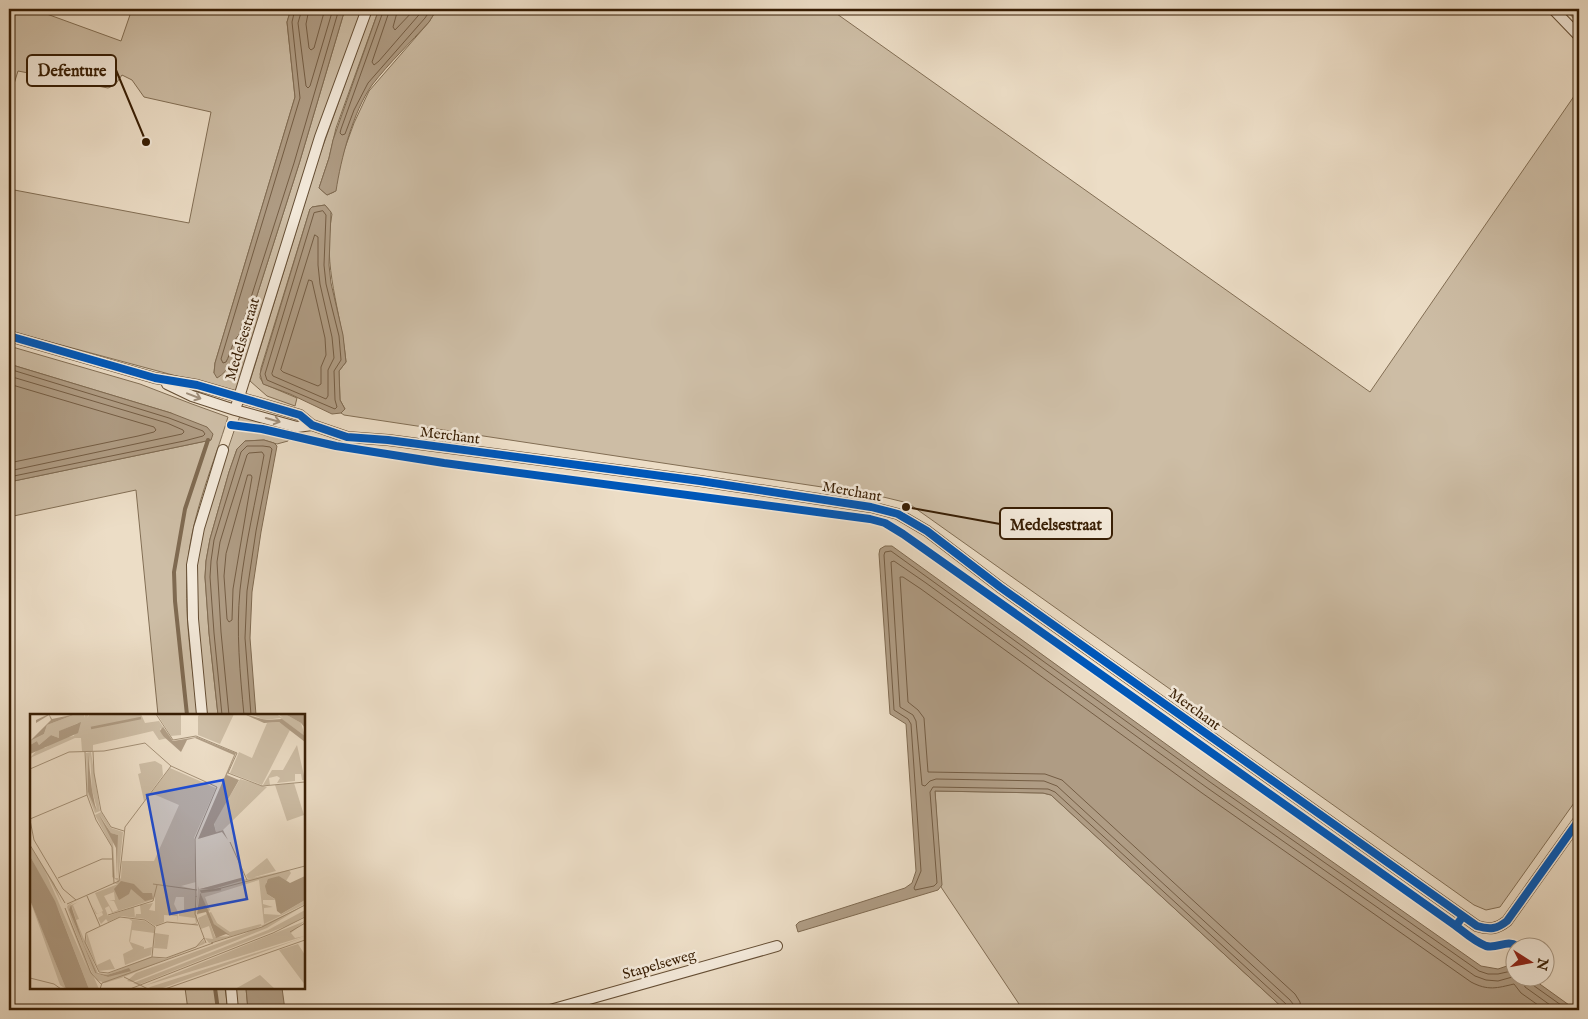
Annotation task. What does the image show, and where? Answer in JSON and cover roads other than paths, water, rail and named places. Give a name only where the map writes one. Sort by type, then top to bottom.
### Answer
[{"type":"street","name":"Medelsestraat","points":[[235,410],[320,138],[367,9]]},
{"type":"street","points":[[1553,9],[1579,36]]},
{"type":"street","points":[[9,336],[155,378]]},
{"type":"street","name":"Merchant","points":[[155,378],[197,385],[300,415],[312,425],[347,437],[388,440],[700,481],[871,507],[898,514],[927,531],[1016,598],[1477,926],[1488,930],[1498,928],[1507,921],[1579,820]]},
{"type":"street","name":"Merchant","points":[[155,378],[192,396],[235,410],[297,427],[312,425]]},
{"type":"street","points":[[202,714],[192,619],[192,565],[199,528],[223,450]]},
{"type":"street","name":"Stapelseweg","points":[[550,1010],[777,946]]},
{"type":"street","points":[[231,989],[233,1010]]},
{"type":"water","points":[[291,9],[345,9],[299,164],[243,339],[239,342],[228,367],[217,378],[214,373],[215,363],[295,97],[287,22]]},
{"type":"water","points":[[379,9],[437,9],[429,22],[385,69],[365,96],[349,136],[336,191],[327,195],[319,188],[333,140]]},
{"type":"water","points":[[325,205],[331,212],[329,265],[331,283],[343,335],[346,362],[339,371],[340,400],[345,409],[341,413],[332,414],[290,394],[263,384],[260,374],[310,209]]},
{"type":"water","points":[[9,364],[171,413],[207,427],[213,434],[211,440],[9,482]]},
{"type":"water","points":[[264,440],[277,446],[252,592],[250,638],[256,714],[218,714],[209,633],[205,577],[206,561],[210,539],[229,472],[237,449],[245,441]]},
{"type":"water","points":[[885,546],[892,546],[1213,778],[1481,966],[1498,969],[1506,966],[1506,986],[1543,986],[1576,1010],[1285,1010],[1051,795],[1043,793],[935,791],[942,885],[938,890],[798,932],[796,925],[799,922],[905,888],[912,883],[916,871],[906,724],[890,714],[880,549]]},
{"type":"water","points":[[246,989],[282,989],[285,1010],[248,1010]]},
{"type":"waterway","points":[[187,714],[175,601],[174,572],[185,509],[208,440]]},
{"type":"waterway","points":[[215,989],[218,1010]]},
{"type":"place","name":"Defenture","points":[[146,142]]},
{"type":"place","name":"Medelsestraat","points":[[906,507]]}]
